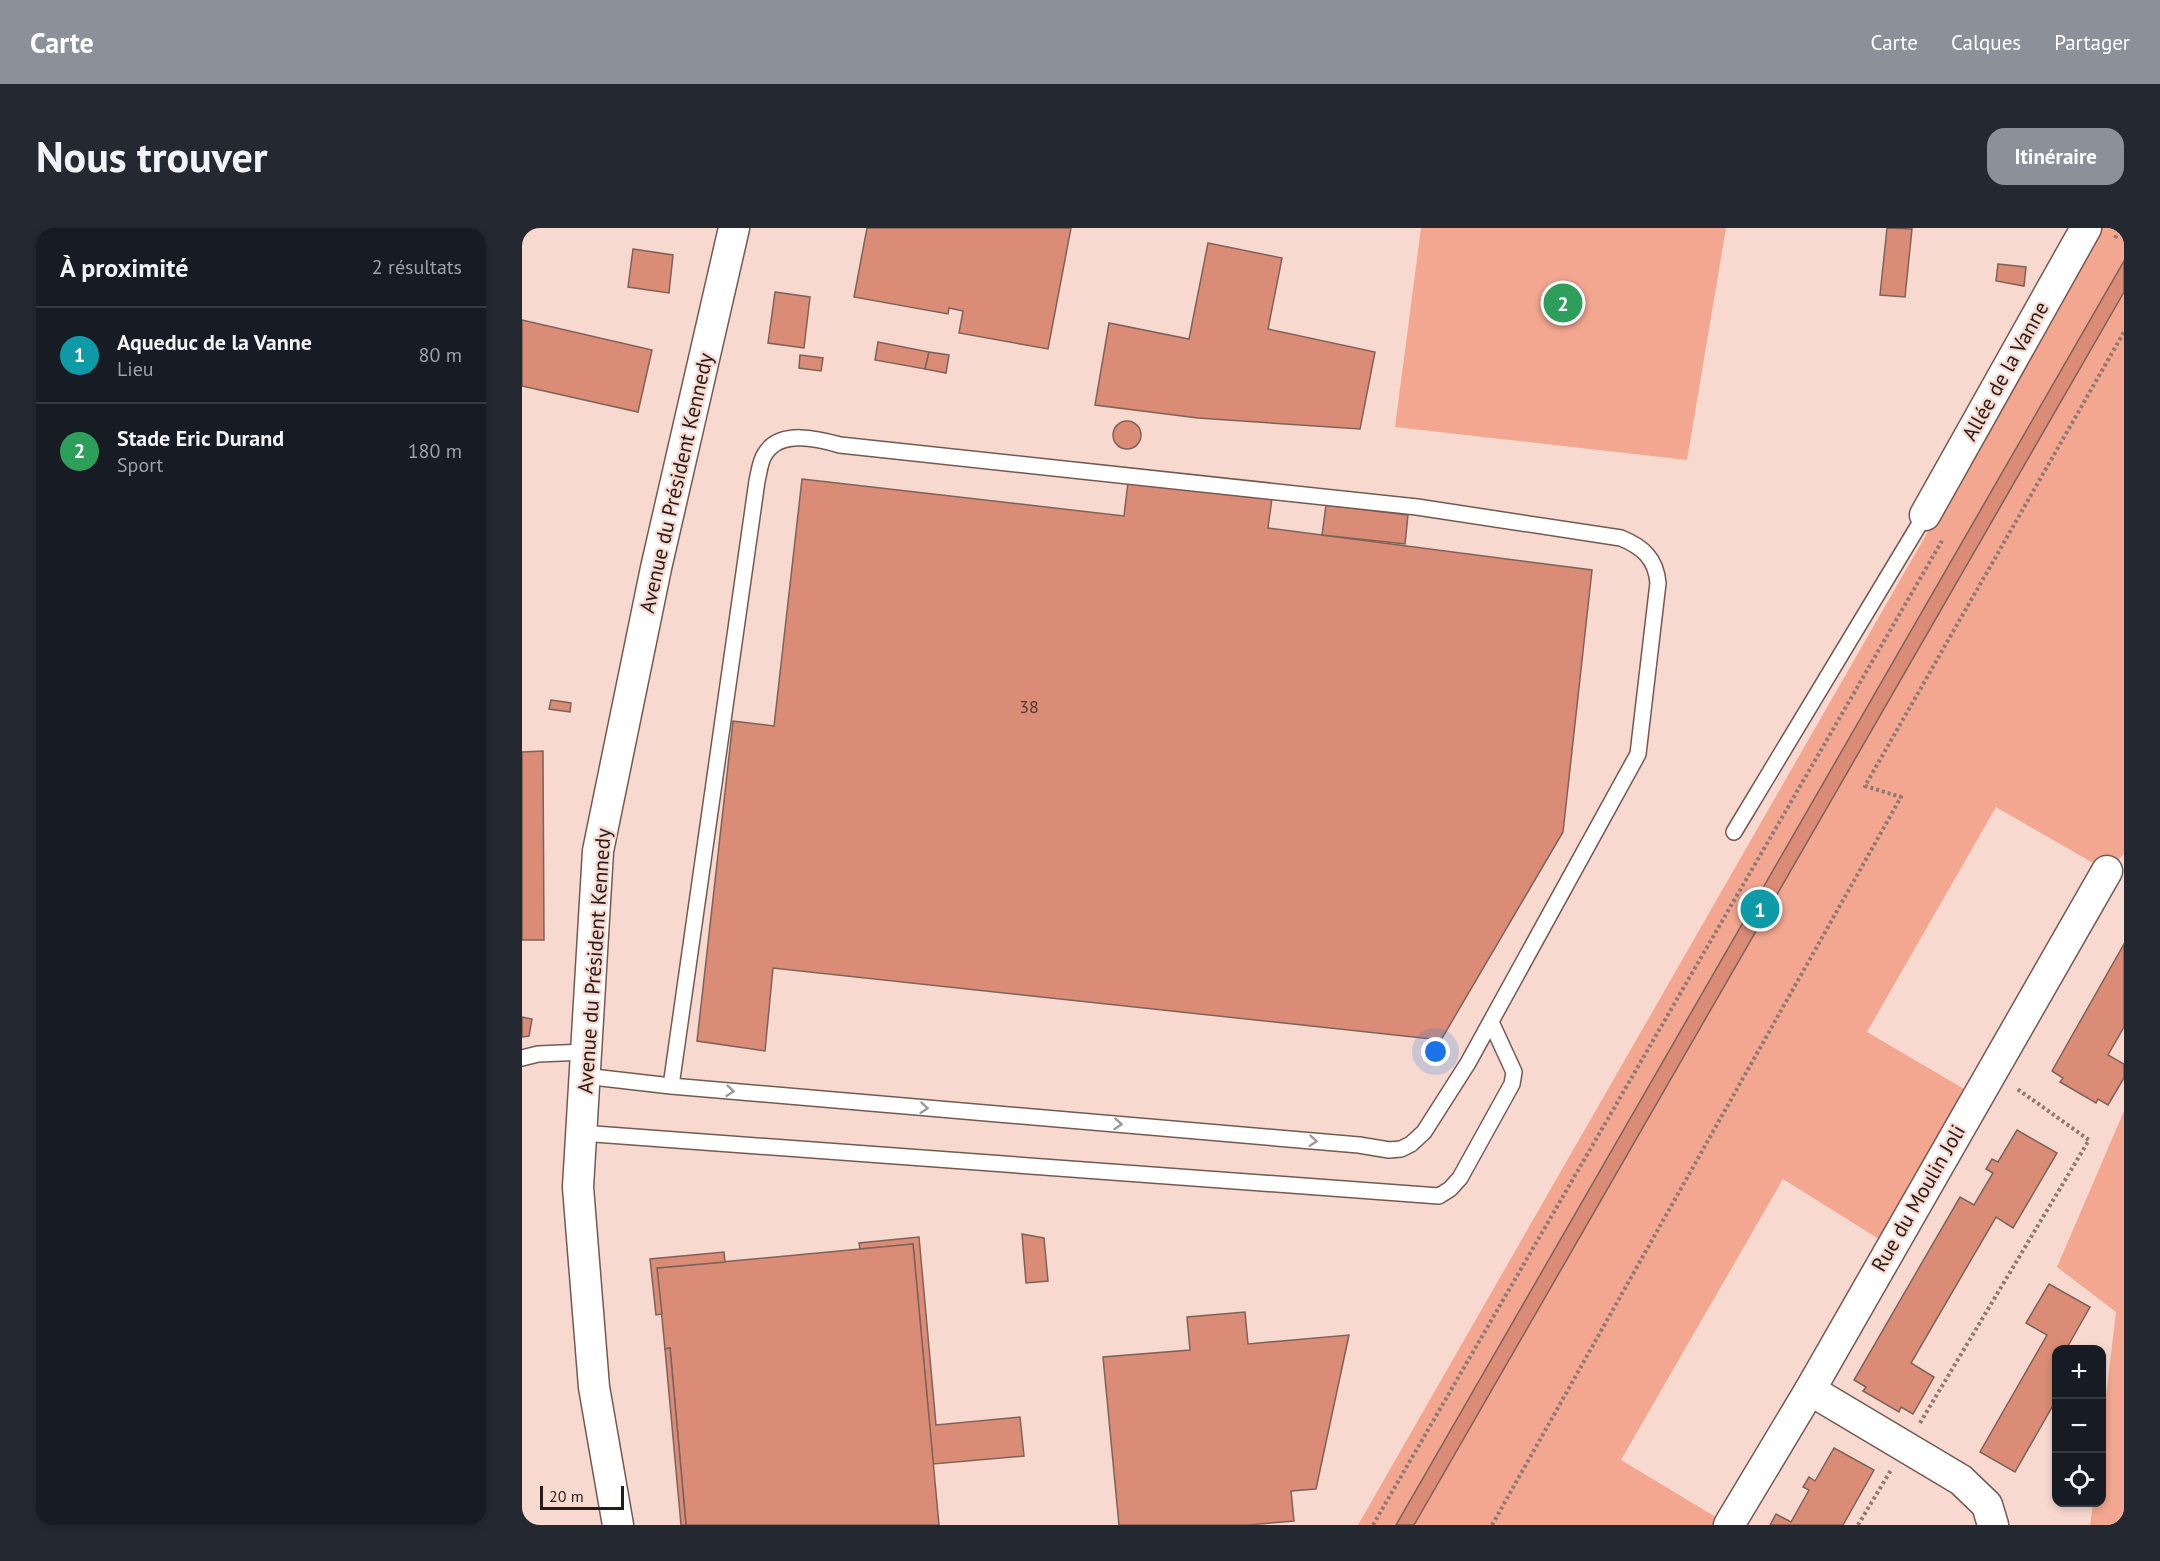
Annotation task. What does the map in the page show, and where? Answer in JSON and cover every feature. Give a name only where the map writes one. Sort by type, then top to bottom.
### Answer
[{"type":"street","name":"Avenue du Président Kennedy","points":[[618,1525],[594,1387],[579,1187],[598,851],[656,568],[734,228]]},
{"type":"street","name":"Allée de la Vanne","points":[[1934,526],[2086,228]]},
{"type":"street","name":"Rue du Moulin Joli","points":[[1729,1525],[1810,1390],[2107,870]]},
{"type":"street","points":[[1810,1390],[1961,1480],[1986,1505],[1993,1525]]},
{"type":"lane","points":[[522,1059],[538,1054],[671,1086],[1359,1145],[1389,1150],[1401,1149],[1411,1144],[1424,1132],[1491,1022],[1638,754],[1658,583],[1655,565],[1639,545],[1621,538],[1417,507],[852,446],[809,437],[783,440],[765,452],[756,481],[671,1086]]},
{"type":"lane","points":[[1734,832],[1934,526]]},
{"type":"lane","points":[[581,1133],[1439,1196],[1450,1189],[1460,1178],[1512,1084],[1514,1072],[1491,1022]]},
{"type":"path","points":[[2109,248],[2121,228]]},
{"type":"path","points":[[1492,1525],[1901,797],[1865,786],[2124,332]]},
{"type":"path","points":[[1372,1525],[1530,1257],[1934,526]]},
{"type":"path","points":[[1858,1525],[2089,1140],[1991,1071]]},
{"type":"shaded area","points":[[1421,228],[1726,228],[1687,460],[1395,427]]},
{"type":"shaded area","points":[[2102,228],[2124,228],[2124,854],[2107,871],[1996,807],[1867,1032],[1976,1096],[1890,1246],[1783,1179],[1621,1460],[1729,1525],[1358,1525]]},
{"type":"shaded area","points":[[2124,1111],[2124,1525],[2090,1525],[2092,1507],[2106,1507],[2106,1397],[2116,1312],[2057,1267]]},
{"type":"building","points":[[867,228],[1071,228],[1048,349],[959,333],[963,311],[949,308],[948,314],[854,297]]},
{"type":"building","points":[[1887,228],[1912,229],[1905,297],[1880,295]]},
{"type":"building","points":[[1208,243],[1282,258],[1268,329],[1375,352],[1360,429],[1198,418],[1095,405],[1109,323],[1189,339]]},
{"type":"building","points":[[633,249],[673,255],[669,293],[628,287]]},
{"type":"building","points":[[2124,261],[2124,292],[1414,1525],[1396,1525]]},
{"type":"building","points":[[1998,264],[2026,267],[2024,286],[1996,281]]},
{"type":"building","points":[[775,292],[810,297],[804,348],[768,343]]},
{"type":"building","points":[[522,320],[652,350],[638,412],[522,386]]},
{"type":"building","points":[[878,342],[929,352],[925,369],[875,360]]},
{"type":"building","points":[[929,352],[949,355],[946,373],[925,369]]},
{"type":"building","points":[[800,355],[823,358],[821,371],[799,368]]},
{"type":"building","points":[[1127,421],[1137,425],[1141,435],[1137,445],[1127,449],[1117,445],[1113,435],[1117,425]]},
{"type":"building","points":[[802,479],[1124,516],[1128,482],[1272,498],[1268,528],[1592,570],[1563,832],[1441,1040],[773,968],[765,1051],[697,1041],[733,721],[774,726]]},
{"type":"building","points":[[1326,505],[1408,515],[1405,544],[1322,535]]},
{"type":"building","points":[[551,700],[571,703],[570,712],[549,709]]},
{"type":"building","points":[[543,751],[544,940],[522,940],[522,752]]},
{"type":"building","points":[[2124,944],[2124,1027],[2108,1055],[2124,1064],[2124,1078],[2108,1105],[2098,1099],[2096,1103],[2060,1082],[2063,1078],[2052,1071]]},
{"type":"building","points":[[522,1017],[532,1019],[529,1036],[522,1037]]},
{"type":"building","points":[[2017,1130],[2057,1153],[2013,1228],[1996,1217],[1911,1363],[1934,1377],[1913,1414],[1901,1407],[1899,1412],[1863,1391],[1866,1387],[1854,1380],[1960,1197],[1974,1205],[1993,1173],[1986,1169],[1992,1159],[1998,1162]]},
{"type":"building","points":[[1022,1234],[1044,1238],[1048,1281],[1026,1283]]},
{"type":"building","points":[[919,1237],[936,1425],[1020,1417],[1024,1456],[933,1464],[913,1244],[860,1249],[859,1243]]},
{"type":"building","points":[[913,1244],[939,1525],[686,1525],[670,1348],[665,1349],[657,1268]]},
{"type":"building","points":[[724,1252],[725,1262],[657,1268],[662,1314],[656,1315],[650,1259]]},
{"type":"building","points":[[2049,1284],[2090,1307],[2069,1345],[2052,1345],[2052,1407],[2015,1472],[1980,1452],[2047,1335],[2026,1323]]},
{"type":"building","points":[[1245,1312],[1248,1344],[1349,1335],[1316,1489],[1291,1491],[1294,1521],[1248,1525],[1119,1525],[1103,1357],[1190,1350],[1187,1317]]},
{"type":"building","points":[[670,1348],[686,1525],[681,1525],[665,1349]]},
{"type":"building","points":[[1834,1448],[1874,1470],[1843,1525],[1770,1525],[1776,1514],[1791,1522],[1809,1490],[1803,1487],[1809,1477],[1815,1481]]},
{"type":"place","name":"Stade Eric Durand","points":[[1563,303]]},
{"type":"place","name":"Aqueduc de la Vanne","points":[[1760,909]]}]
